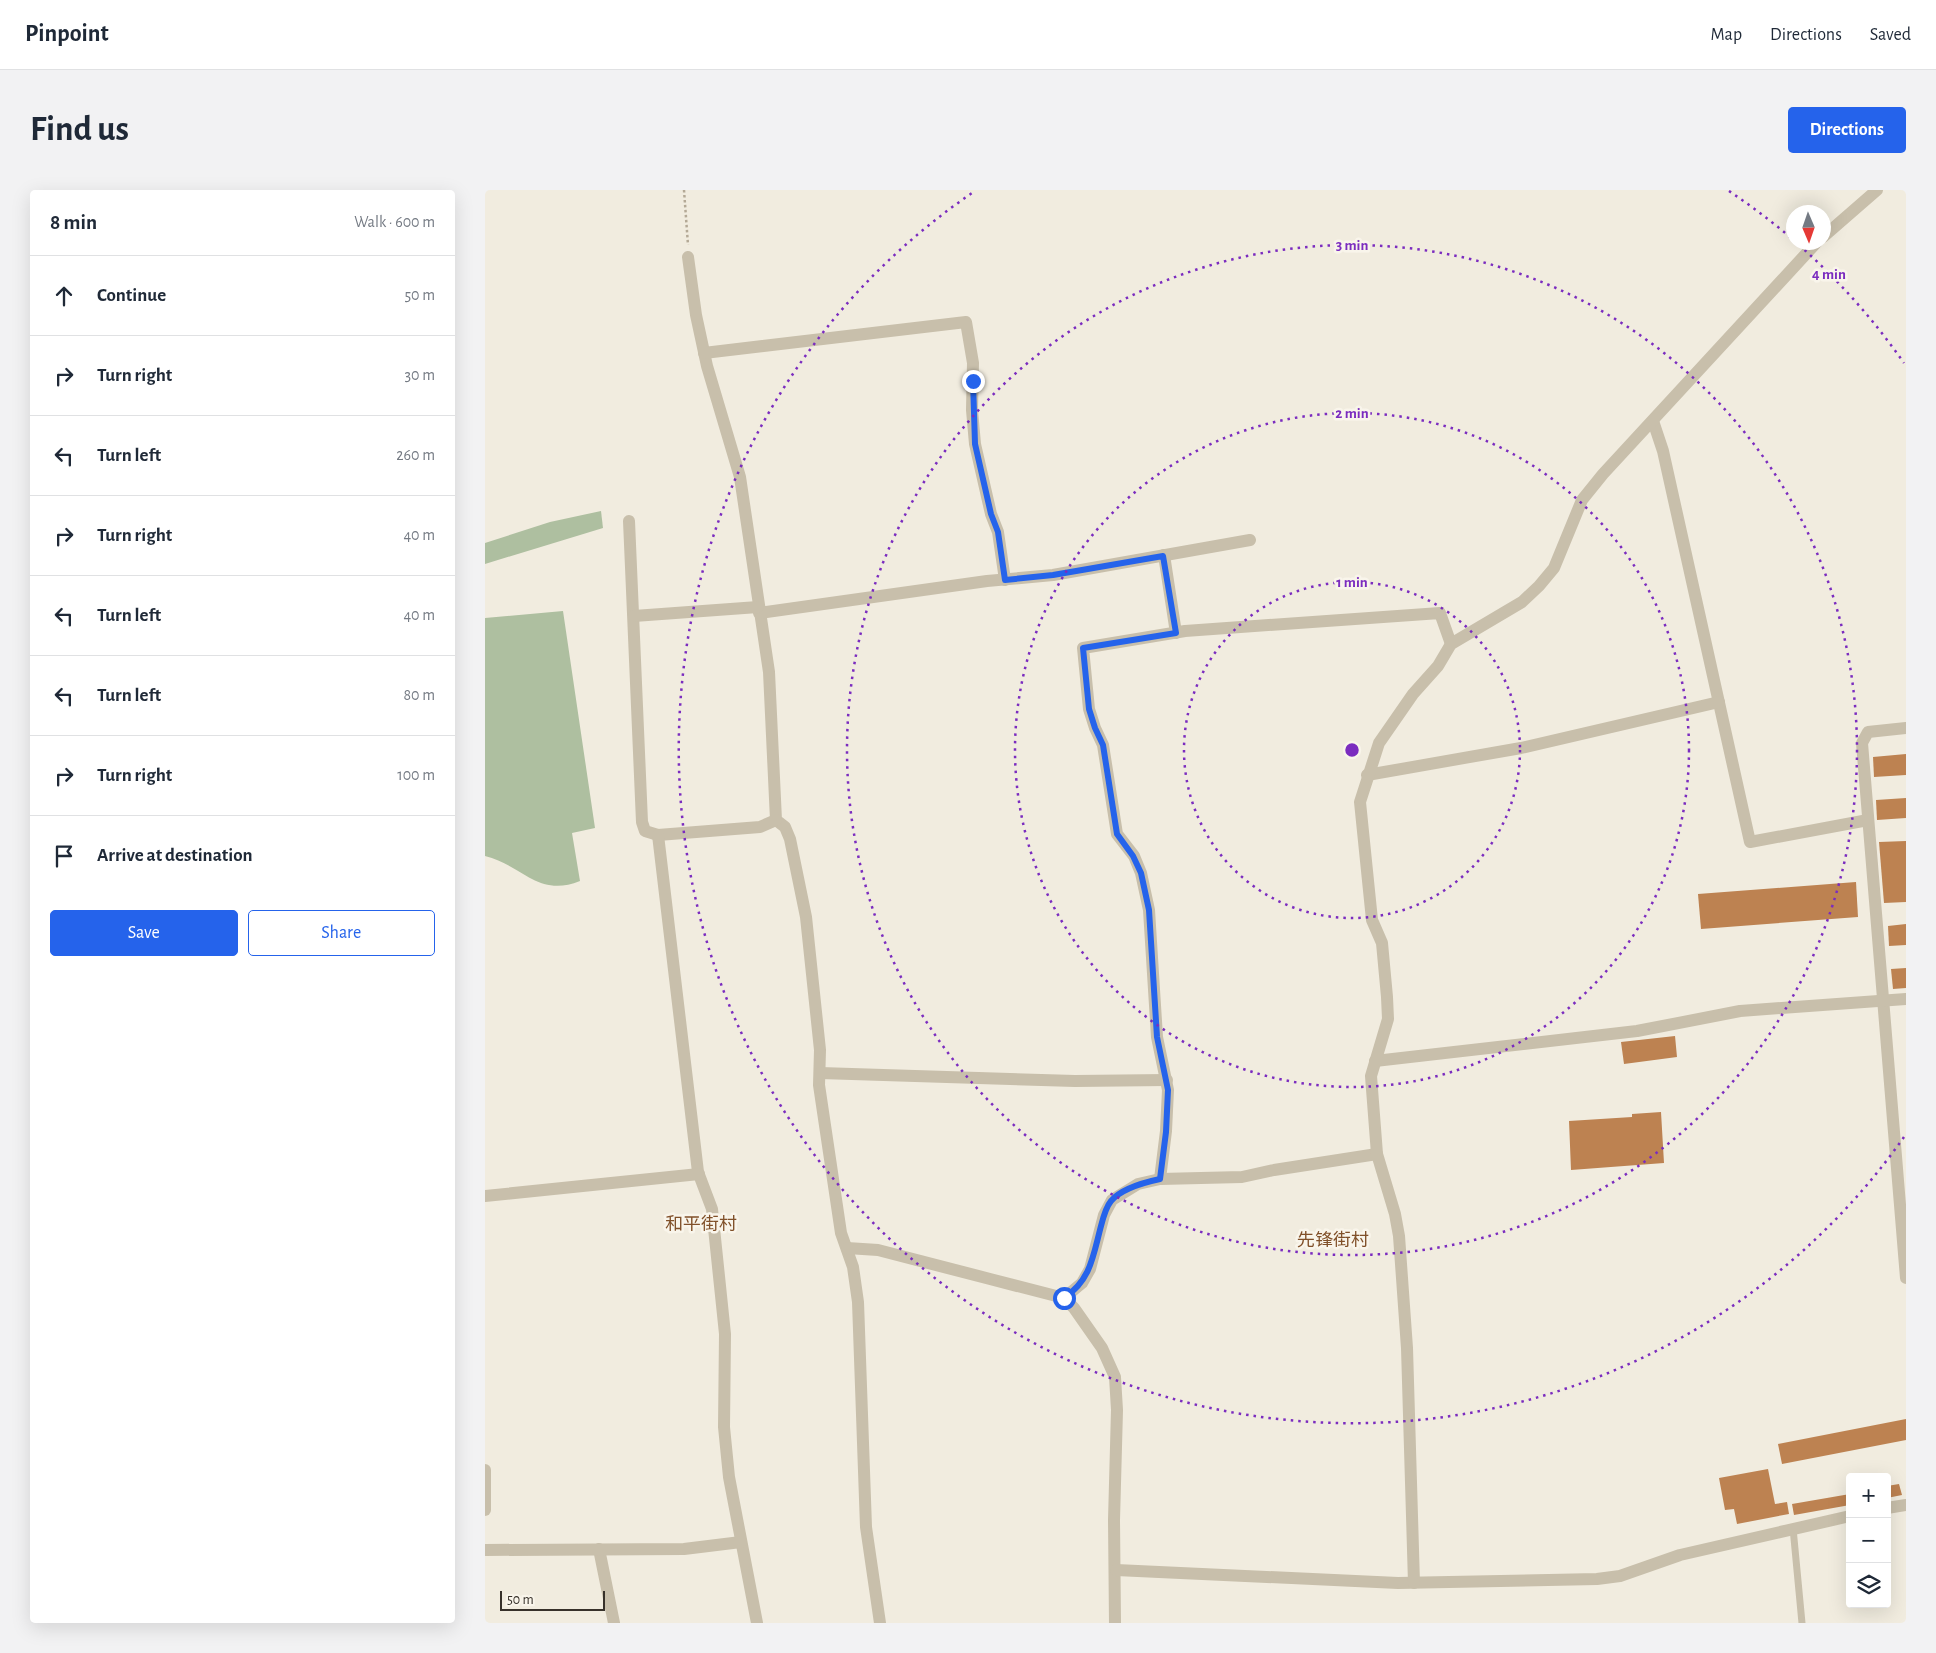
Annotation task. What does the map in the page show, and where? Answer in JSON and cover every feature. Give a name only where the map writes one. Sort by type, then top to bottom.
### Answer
[{"type":"street","points":[[1831,229],[1877,190]]},
{"type":"street","points":[[1414,1583],[1407,1348],[1399,1236],[1395,1214],[1377,1154],[1371,1076],[1388,1018],[1382,943],[1372,920],[1361,820],[1360,802],[1367,775],[1379,743],[1413,694],[1438,666],[1451,644],[1522,602],[1539,586],[1554,568],[1582,500],[1810,250]]},
{"type":"street","points":[[688,257],[696,315],[704,353],[739,477],[769,672],[776,820],[785,827],[790,839],[806,917],[820,1050],[819,1085],[841,1233],[853,1267],[858,1302],[867,1527],[880,1623]]},
{"type":"street","points":[[704,353],[966,322],[973,363],[972,410],[975,444],[991,514],[998,532],[1005,580]]},
{"type":"street","points":[[1653,421],[1663,451],[1750,842],[1868,820]]},
{"type":"street","points":[[629,521],[642,822],[645,831],[658,835],[760,827],[776,820]]},
{"type":"street","points":[[634,616],[758,610],[1053,575],[1250,540]]},
{"type":"street","points":[[1163,556],[1176,633]]},
{"type":"street","points":[[1160,1179],[1166,1132],[1167,1080],[1157,1037],[1149,910],[1141,873],[1133,856],[1117,834],[1103,745],[1089,709],[1083,648],[1176,633],[1440,613],[1451,644]]},
{"type":"street","points":[[1367,775],[1521,748],[1719,702]]},
{"type":"street","points":[[1906,728],[1868,732],[1862,743],[1904,1235],[1906,1278]]},
{"type":"street","points":[[658,835],[699,1174],[712,1209],[725,1334],[724,1427],[729,1477],[757,1623]]},
{"type":"street","points":[[1375,1061],[1637,1031],[1740,1011],[1906,999]]},
{"type":"street","points":[[820,1072],[1075,1081],[1167,1080]]},
{"type":"street","points":[[1064,1298],[1082,1283],[1090,1269],[1104,1215],[1112,1200],[1138,1184],[1160,1179],[1242,1177],[1274,1170],[1377,1154]]},
{"type":"street","points":[[485,1196],[699,1174]]},
{"type":"street","points":[[847,1248],[878,1250],[1064,1298],[1074,1308],[1102,1348],[1115,1377],[1117,1410],[1114,1520],[1116,1570],[1115,1623]]},
{"type":"street","points":[[485,1470],[485,1510]]},
{"type":"street","points":[[1891,1507],[1906,1505]]},
{"type":"street","points":[[1116,1570],[1237,1577],[1414,1583],[1605,1578],[1621,1576],[1681,1555],[1846,1517]]},
{"type":"street","points":[[485,1550],[684,1549],[741,1542]]},
{"type":"street","points":[[599,1549],[614,1623]]},
{"type":"lane","points":[[1793,1528],[1801,1623]]},
{"type":"path","points":[[684,190],[688,257]]},
{"type":"green space","points":[[601,511],[603,528],[485,564],[485,543],[550,522]]},
{"type":"green space","points":[[563,611],[595,828],[572,833],[580,881],[553,886],[541,883],[498,860],[485,856],[485,618]]},
{"type":"building","points":[[1906,754],[1906,775],[1874,777],[1873,757]]},
{"type":"building","points":[[1906,798],[1906,818],[1877,820],[1876,800]]},
{"type":"building","points":[[1906,841],[1906,902],[1884,903],[1879,842]]},
{"type":"building","points":[[1856,882],[1858,917],[1701,929],[1698,894]]},
{"type":"building","points":[[1906,924],[1906,945],[1889,946],[1888,926]]},
{"type":"building","points":[[1906,968],[1906,988],[1893,989],[1891,969]]},
{"type":"building","points":[[1675,1036],[1677,1057],[1624,1064],[1621,1042]]},
{"type":"building","points":[[1661,1112],[1664,1163],[1571,1170],[1569,1121],[1632,1117],[1632,1114]]},
{"type":"building","points":[[1906,1419],[1906,1440],[1782,1464],[1778,1444]]},
{"type":"building","points":[[1768,1469],[1775,1504],[1787,1502],[1789,1514],[1737,1524],[1734,1509],[1725,1510],[1719,1478]]},
{"type":"building","points":[[1899,1484],[1902,1495],[1891,1497],[1891,1485]]},
{"type":"building","points":[[1846,1495],[1846,1506],[1794,1515],[1792,1504]]},
{"type":"district","name":"和平街村","points":[[701,1224]]},
{"type":"district","name":"先锋街村","points":[[1333,1240]]},
{"type":"route","points":[[973,381],[972,410],[975,444],[991,514],[998,532],[1005,580],[1053,575],[1163,556],[1176,633],[1083,648],[1089,709],[1103,745],[1117,834],[1133,856],[1141,873],[1149,910],[1157,1037],[1168,1090],[1166,1132],[1160,1179],[1138,1184],[1112,1200],[1104,1215],[1090,1269],[1082,1283],[1064,1298]]}]
